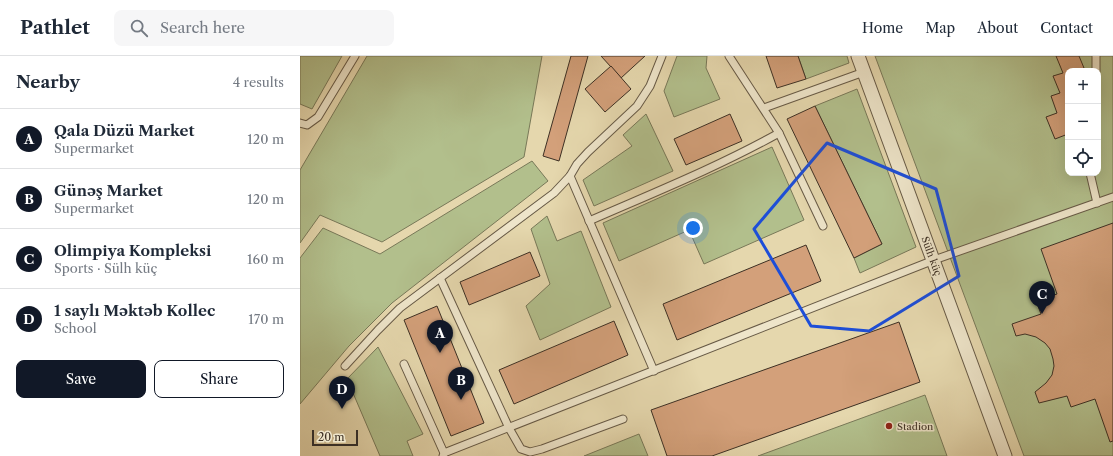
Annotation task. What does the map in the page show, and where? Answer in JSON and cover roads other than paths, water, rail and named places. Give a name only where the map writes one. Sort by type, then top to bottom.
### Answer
[{"type":"street","name":"Sülh küç","points":[[858,56],[1005,456]]},
{"type":"lane","points":[[300,123],[307,125],[318,117],[355,56]]},
{"type":"lane","points":[[345,366],[400,308],[554,193],[570,176],[577,164],[588,152],[637,106],[650,86],[662,56]]},
{"type":"lane","points":[[729,56],[779,133],[823,226]]},
{"type":"lane","points":[[1096,56],[1096,68]]},
{"type":"lane","points":[[764,108],[864,72]]},
{"type":"lane","points":[[589,221],[711,167],[754,147],[779,133]]},
{"type":"lane","points":[[570,176],[654,371]]},
{"type":"lane","points":[[1091,176],[1097,203]]},
{"type":"lane","points":[[404,364],[444,455],[934,260],[1113,197]]},
{"type":"lane","points":[[440,278],[509,428],[521,448],[530,452],[542,449],[623,420]]},
{"type":"place","name":"Olimpiya Kompleksi","points":[[1042,314]]},
{"type":"place","name":"Qala Düzü Market","points":[[440,353]]},
{"type":"place","name":"Günəş Market","points":[[461,400]]},
{"type":"place","name":"1 saylı Məktəb Kollec","points":[[342,409]]},
{"type":"place","name":"Stadion","points":[[889,426]]}]
